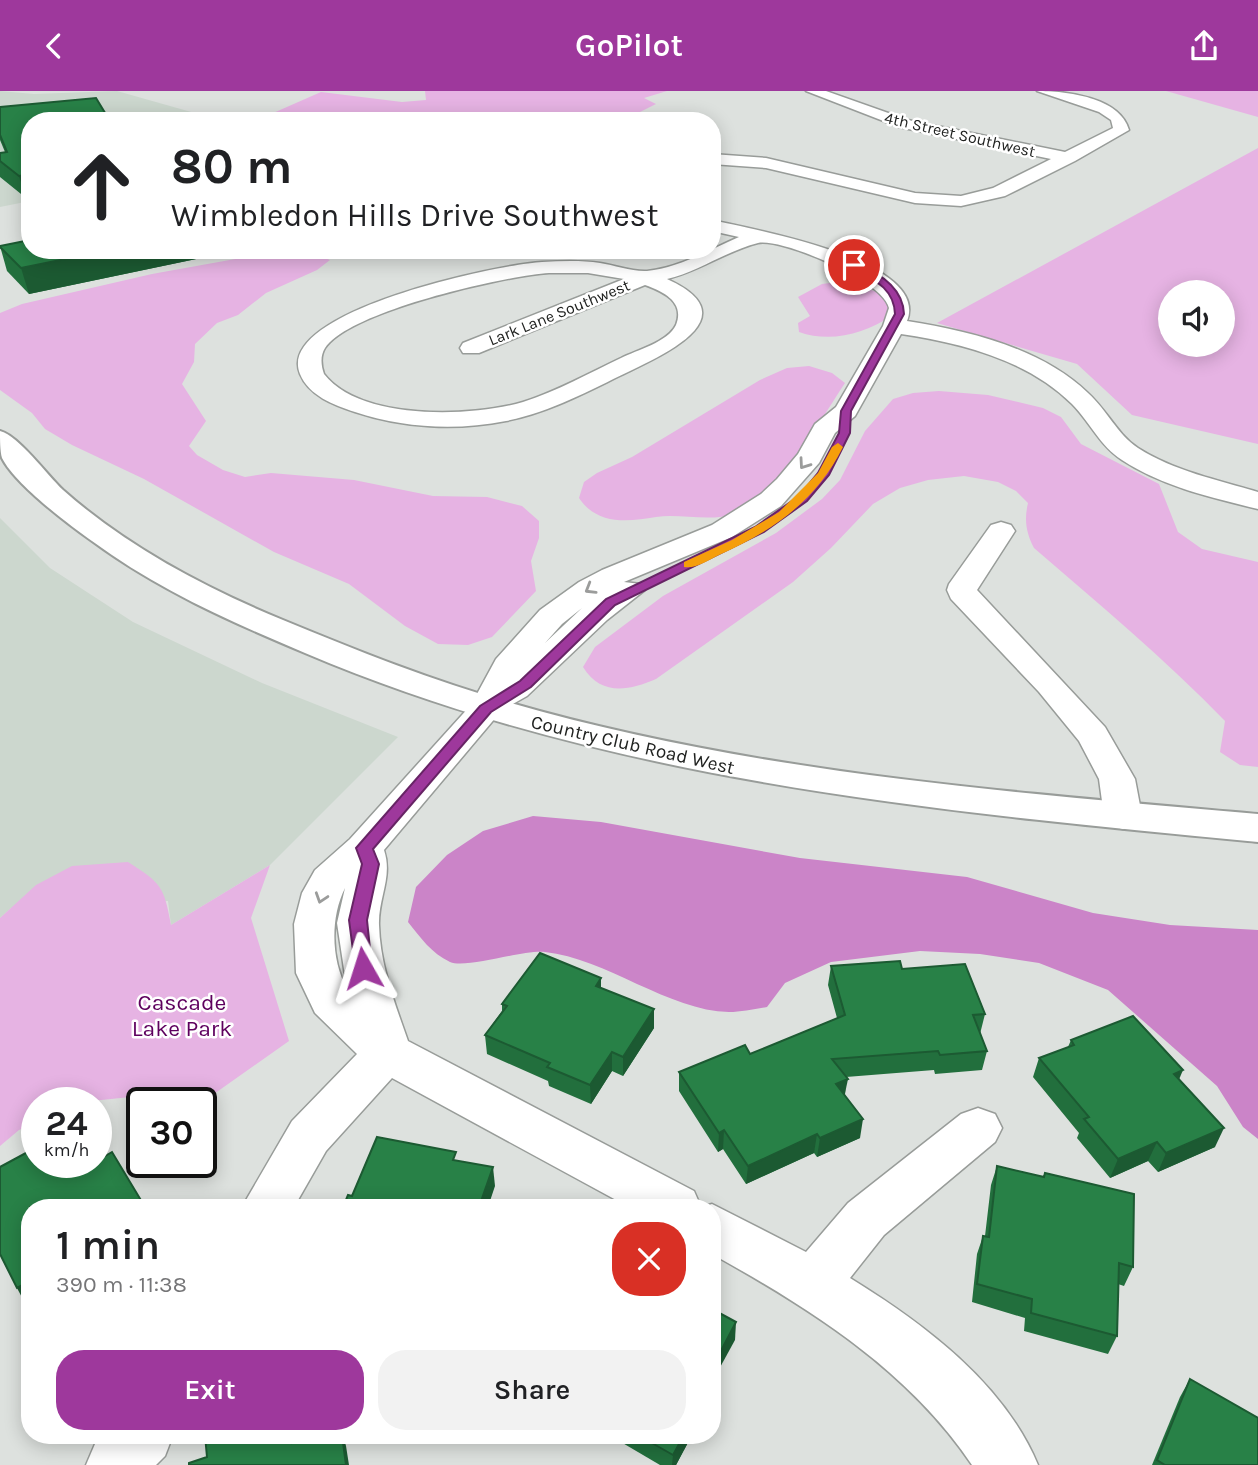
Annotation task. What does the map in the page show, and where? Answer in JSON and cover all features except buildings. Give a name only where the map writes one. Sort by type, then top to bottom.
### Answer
[{"type":"main road","name":"Country Club Road West","points":[[0,439],[48,492],[75,514],[179,583],[330,653],[486,709],[640,748],[890,792],[1258,828]]},
{"type":"street","name":"4th Street Southwest","points":[[813,91],[904,124],[1069,158]]},
{"type":"street","points":[[721,160],[766,163],[915,198],[946,201],[988,197],[1117,134],[1122,127],[1121,123],[1104,110],[1044,91]]},
{"type":"street","points":[[661,1199],[388,1051],[330,1000],[314,954],[314,923],[322,893],[344,862],[364,848],[486,709],[525,684],[610,602],[736,543],[784,514],[823,475],[845,433],[846,411],[900,314],[899,302],[886,283],[875,275],[830,257],[721,227]]},
{"type":"street","points":[[721,242],[749,235]]},
{"type":"street","name":"Lark Lane Southwest","points":[[721,248],[749,235]]},
{"type":"street","name":"Lark Lane Southwest","points":[[647,277],[656,267],[676,259]]},
{"type":"street","name":"Lark Lane Southwest","points":[[471,348],[647,277],[671,272],[698,259]]},
{"type":"street","points":[[545,267],[589,267],[647,277],[664,285],[687,304],[690,312],[685,330],[664,345],[556,398],[533,406],[509,412],[451,418],[385,412],[339,398],[324,389],[310,367],[312,352],[317,342],[340,326],[470,280],[545,267]]},
{"type":"street","points":[[894,326],[982,347],[1046,373],[1085,403],[1115,442],[1130,455],[1178,475],[1258,501]]},
{"type":"street","points":[[1001,531],[962,590],[966,599],[1083,723],[1098,743],[1117,778],[1123,816]]},
{"type":"street","points":[[271,1199],[309,1136],[388,1051]]},
{"type":"street","points":[[813,1285],[866,1219],[978,1128]]},
{"type":"street","points":[[721,1232],[813,1285],[858,1315],[933,1374],[970,1413],[1008,1465]]},
{"type":"street","points":[[116,1465],[136,1444]]},
{"type":"shaded area","points":[[0,91],[34,94],[117,91],[191,112],[21,112],[21,203],[0,207]]},
{"type":"shaded area","points":[[0,518],[50,568],[133,622],[262,683],[398,737],[270,865],[171,925],[168,901],[11,908],[0,918]]},
{"type":"shaded area","points":[[533,816],[601,822],[800,858],[967,877],[1093,913],[1170,925],[1258,930],[1258,1139],[1243,1127],[1217,1086],[1108,990],[1039,963],[980,954],[920,951],[831,962],[785,983],[767,1007],[729,1012],[683,1003],[568,956],[534,952],[468,963],[450,962],[443,958],[427,945],[408,922],[416,887],[447,855],[483,831]]},
{"type":"green space","points":[[425,91],[667,91],[644,98],[656,104],[640,112],[275,112],[321,92],[402,102],[426,100]]},
{"type":"green space","points":[[1166,91],[1258,91],[1258,117]]},
{"type":"green space","points":[[1258,148],[1258,444],[1132,415],[1077,364],[937,323]]},
{"type":"green space","points":[[235,259],[330,260],[317,270],[266,293],[238,315],[217,323],[195,344],[194,362],[182,384],[206,421],[189,446],[197,455],[223,470],[245,477],[271,473],[354,480],[433,496],[487,497],[522,506],[539,521],[539,538],[531,561],[536,591],[492,637],[468,645],[438,644],[405,626],[349,584],[274,552],[144,479],[72,445],[45,429],[32,413],[0,390],[0,313],[22,304],[152,274]]},
{"type":"green space","points":[[838,282],[883,293],[892,301],[891,316],[870,328],[847,335],[823,337],[799,332],[798,323],[810,316],[798,297],[822,284]]},
{"type":"green space","points":[[809,366],[832,373],[845,383],[797,456],[768,491],[752,504],[726,516],[666,516],[624,520],[595,513],[579,498],[584,482],[597,473],[632,457],[760,380],[787,368]]},
{"type":"green space","points":[[939,391],[988,395],[1043,408],[1061,417],[1081,444],[1159,484],[1178,532],[1202,549],[1258,562],[1258,767],[1240,765],[1220,752],[1225,721],[1155,654],[1034,548],[1027,526],[1028,503],[1016,491],[998,482],[964,476],[928,480],[900,488],[873,504],[831,548],[793,582],[656,679],[635,686],[616,688],[598,683],[590,676],[583,667],[595,647],[663,596],[776,533],[822,499],[840,480],[865,431],[893,399],[913,393]]},
{"type":"green space","name":"Cascade Lake Park","points":[[128,862],[148,875],[159,887],[166,902],[171,925],[270,865],[251,918],[289,1041],[217,1092],[217,1087],[126,1087],[126,1097],[112,1099],[112,1087],[21,1087],[21,1129],[0,1146],[0,918],[36,885],[72,866]]},
{"type":"slow traffic","points":[[689,564],[736,543],[784,514],[803,498],[823,475],[838,447]]},
{"type":"route","points":[[363,968],[358,920],[370,864],[364,848],[486,709],[525,684],[610,602],[760,530],[803,498],[823,475],[845,433],[846,411],[900,314],[899,302],[886,283],[854,265]]}]
